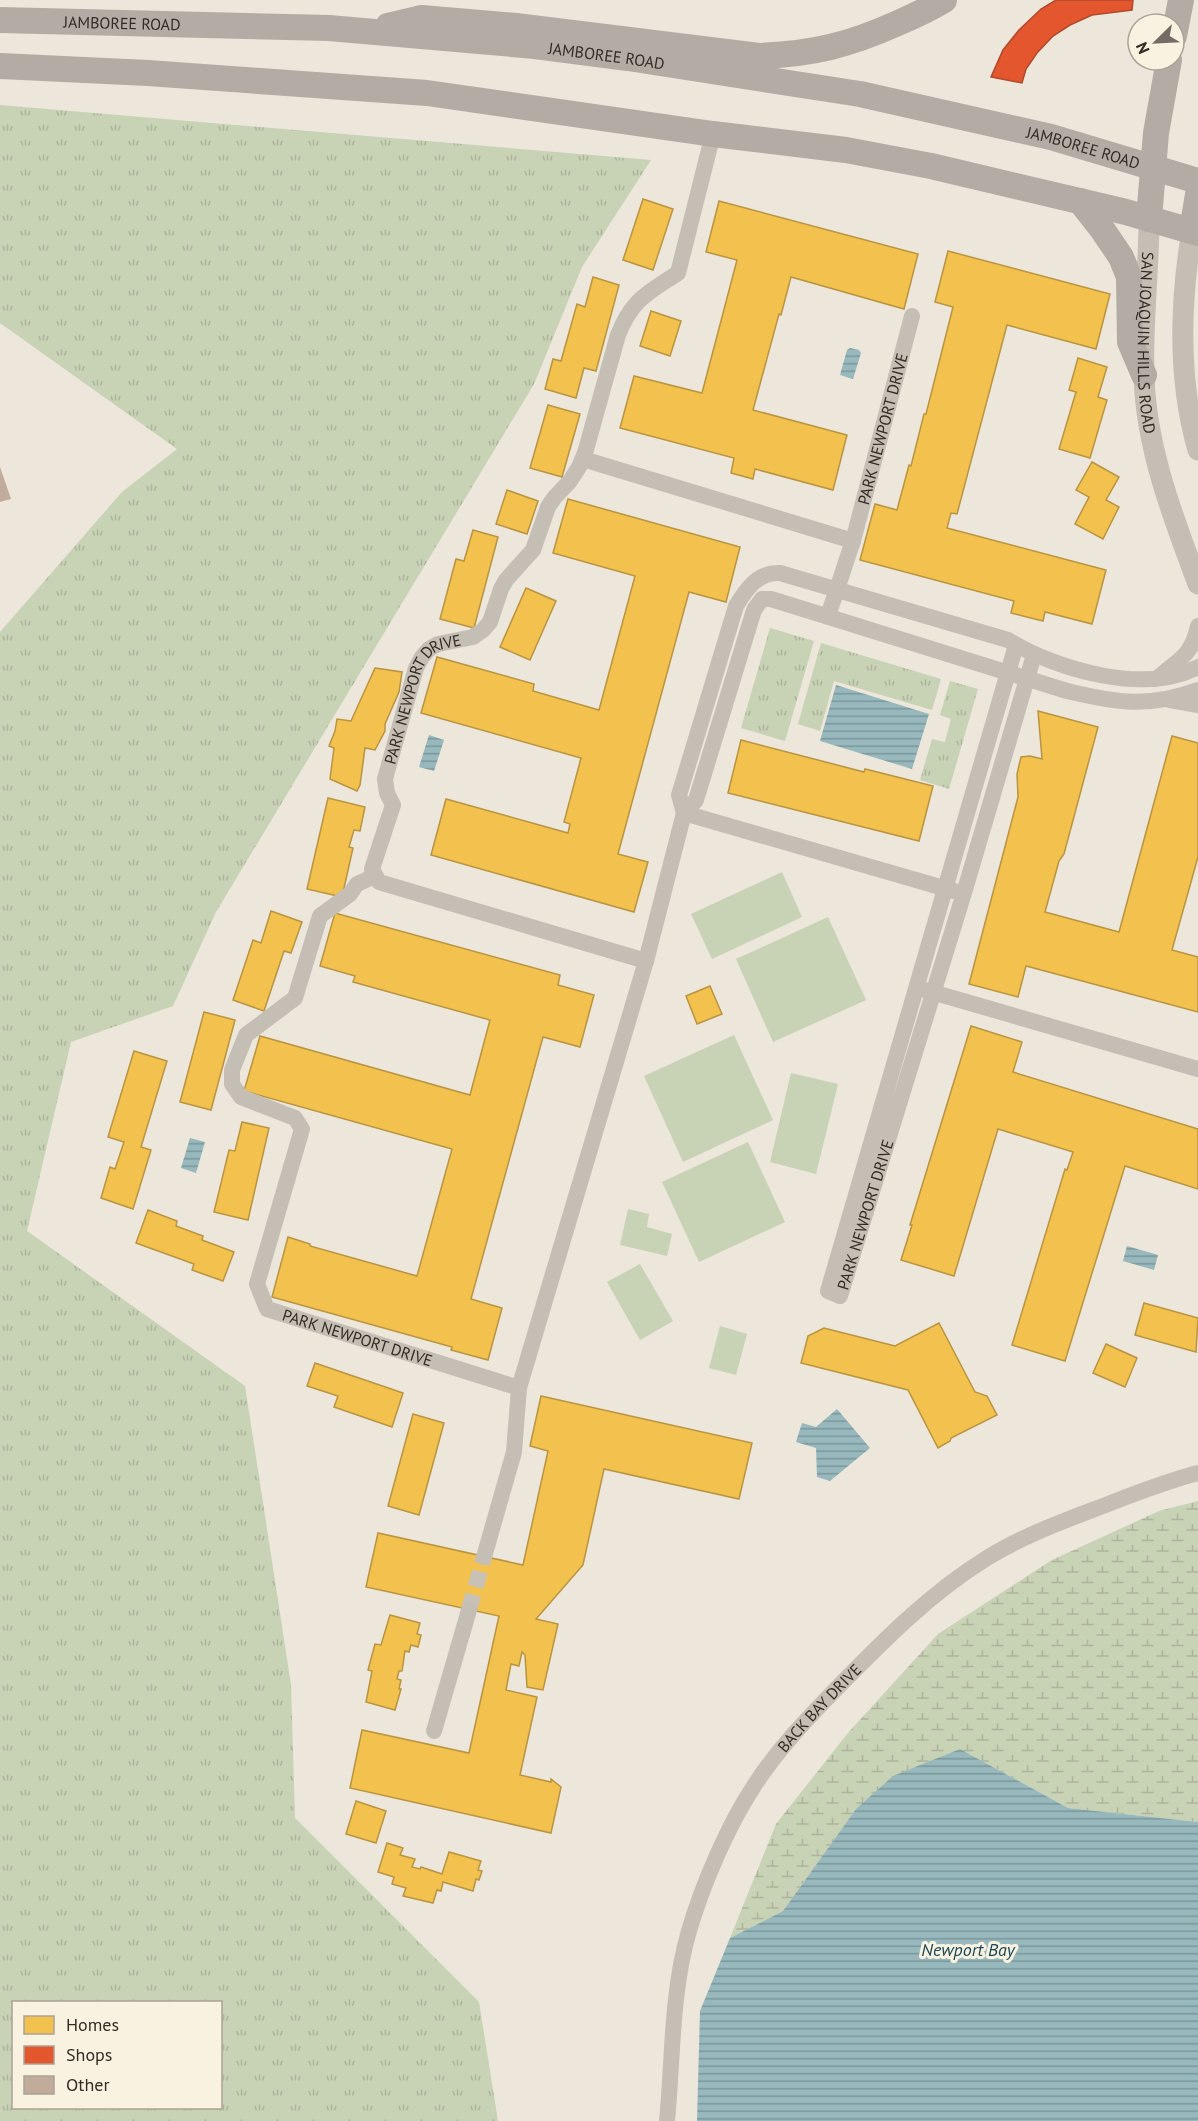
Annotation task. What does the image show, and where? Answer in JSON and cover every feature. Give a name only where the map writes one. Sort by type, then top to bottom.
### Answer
[{"type":"main road","points":[[364,31],[422,18],[527,27],[759,56],[787,55],[815,51],[860,39],[932,8],[944,0]]},
{"type":"main road","name":"JAMBOREE ROAD","points":[[0,20],[294,27],[364,31],[535,46],[628,58],[860,94],[1051,137],[1198,181]]},
{"type":"main road","points":[[0,66],[148,73],[427,93],[867,154],[931,166],[1080,201],[1195,232]]},
{"type":"main road","name":"SAN JOAQUIN HILLS ROAD","points":[[1149,219],[1155,133],[1167,72]]},
{"type":"main road","name":"SAN JOAQUIN HILLS ROAD","points":[[1195,232],[1198,194]]},
{"type":"main road","points":[[1080,201],[1121,256],[1129,277],[1130,342],[1144,375]]},
{"type":"street","name":"PARK NEWPORT DRIVE","points":[[519,1388],[267,1310],[257,1284],[302,1129],[295,1118],[241,1097],[232,1084],[231,1070],[246,1035],[295,998],[320,916],[350,894],[357,884],[375,876],[372,869],[393,805],[387,793],[385,779],[416,668],[429,649],[438,644],[473,637],[483,630],[490,622],[506,580],[533,550],[548,507],[570,481],[583,459],[625,316],[634,304],[678,273],[713,134]]},
{"type":"street","name":"SAN JOAQUIN HILLS ROAD","points":[[1149,219],[1144,375],[1152,442],[1172,514],[1198,584]]},
{"type":"street","name":"SAN JOAQUIN HILLS ROAD","points":[[1195,232],[1186,268],[1183,340],[1191,425],[1198,450]]},
{"type":"street","name":"PARK NEWPORT DRIVE","points":[[828,616],[853,541],[912,316]]},
{"type":"street","points":[[583,459],[853,541]]},
{"type":"street","points":[[684,813],[679,795],[736,606],[753,581],[769,573],[780,573],[1006,640],[1034,655],[1105,676],[1132,679],[1158,678],[1186,674],[1198,667]]},
{"type":"street","points":[[753,581],[762,599]]},
{"type":"street","points":[[762,599],[771,599],[828,616],[1067,691],[1113,701],[1169,700],[1198,705]]},
{"type":"street","points":[[484,1557],[514,1452],[519,1388],[646,961],[684,813],[696,800],[754,611],[762,599]]},
{"type":"street","points":[[1158,678],[1184,658],[1193,643],[1198,626]]},
{"type":"street","name":"PARK NEWPORT DRIVE","points":[[1016,645],[828,1291],[840,1296],[964,893],[1034,655]]},
{"type":"street","points":[[1169,700],[1198,690]]},
{"type":"street","points":[[684,813],[964,893]]},
{"type":"street","points":[[375,876],[379,882],[646,961]]},
{"type":"street","points":[[915,988],[1198,1069]]},
{"type":"street","name":"BACK BAY DRIVE","points":[[667,2121],[678,1988],[689,1931],[707,1881],[731,1830],[753,1787],[772,1759],[824,1702],[905,1620],[965,1572],[1017,1542],[1048,1528],[1137,1492],[1198,1473]]},
{"type":"street","points":[[434,1731],[469,1610]]},
{"type":"green space","points":[[0,105],[651,160],[582,267],[534,384],[216,912],[173,1006],[71,1042],[27,1231],[245,1386],[291,1685],[295,1818],[479,2002],[498,2121],[0,2121],[0,632],[122,492],[177,449],[0,323]]},
{"type":"green space","points":[[770,628],[814,641],[785,741],[741,728]]},
{"type":"green space","points":[[821,643],[941,679],[932,710],[834,681],[820,731],[798,724]]},
{"type":"green space","points":[[950,681],[978,689],[949,789],[920,780],[932,739],[945,742],[951,719],[940,715]]},
{"type":"green space","points":[[782,872],[802,917],[712,959],[691,914]]},
{"type":"green space","points":[[828,917],[866,1000],[773,1042],[736,959]]},
{"type":"green space","points":[[734,1035],[773,1120],[683,1162],[644,1076]]},
{"type":"green space","points":[[791,1073],[838,1084],[816,1174],[770,1162]]},
{"type":"green space","points":[[748,1142],[785,1222],[699,1262],[662,1182]]},
{"type":"green space","points":[[628,1209],[649,1214],[647,1227],[672,1234],[667,1256],[620,1245]]},
{"type":"green space","points":[[640,1264],[673,1321],[640,1340],[607,1282]]},
{"type":"green space","points":[[720,1326],[747,1334],[736,1375],[709,1368]]},
{"type":"green space","points":[[1198,1501],[1198,1822],[1068,1808],[960,1749],[856,1809],[783,1911],[730,1938],[776,1824],[848,1733],[938,1634],[1052,1560],[1159,1511]]},
{"type":"water","points":[[850,348],[859,350],[861,353],[853,379],[840,375],[847,350]]},
{"type":"water","points":[[836,685],[929,714],[912,769],[820,741]]},
{"type":"water","points":[[429,735],[444,740],[434,771],[419,767]]},
{"type":"water","points":[[190,1138],[205,1142],[196,1173],[181,1168]]},
{"type":"water","points":[[1127,1246],[1158,1255],[1154,1270],[1123,1261]]},
{"type":"water","points":[[837,1409],[870,1448],[830,1481],[817,1477],[816,1448],[796,1442],[802,1423],[816,1427]]},
{"type":"water","name":"Newport Bay","points":[[960,1749],[1068,1808],[1198,1822],[1198,2121],[697,2121],[700,2011],[730,1938],[783,1911],[856,1809],[893,1776]]},
{"type":"building: Homes","points":[[643,199],[673,209],[653,270],[623,260]]},
{"type":"building: Homes","points":[[719,201],[918,254],[904,309],[791,277],[753,410],[847,435],[833,490],[755,469],[753,479],[731,473],[734,458],[620,428],[634,376],[702,393],[737,260],[706,252]]},
{"type":"building: Homes","points":[[948,251],[1110,294],[1096,349],[1007,325],[957,514],[951,513],[947,528],[1106,570],[1092,624],[1045,612],[1043,621],[1011,613],[1014,601],[860,560],[875,504],[897,510],[924,414],[926,414],[953,307],[935,302]]},
{"type":"building: Homes","points":[[593,277],[619,285],[596,371],[584,368],[576,398],[545,389],[553,359],[561,361],[577,304],[585,307]]},
{"type":"building: Homes","points":[[651,311],[681,321],[670,356],[640,346]]},
{"type":"building: Homes","points":[[1078,358],[1107,367],[1098,397],[1107,400],[1090,458],[1059,449],[1076,392],[1069,390]]},
{"type":"building: Homes","points":[[548,405],[580,414],[562,477],[530,468]]},
{"type":"building: Homes","points":[[1092,462],[1119,477],[1106,500],[1119,507],[1103,539],[1075,524],[1089,497],[1076,490]]},
{"type":"building: Homes","points":[[507,490],[538,501],[527,534],[496,524]]},
{"type":"building: Homes","points":[[568,499],[740,547],[726,602],[689,592],[618,854],[648,862],[634,912],[431,855],[446,799],[568,833],[570,824],[564,822],[581,758],[421,713],[437,657],[534,684],[533,691],[599,710],[635,576],[553,553]]},
{"type":"building: Homes","points":[[473,530],[498,537],[474,628],[440,619],[456,559],[464,561]]},
{"type":"building: Homes","points":[[526,588],[556,601],[530,660],[500,647]]},
{"type":"building: Homes","points":[[375,668],[402,672],[399,692],[385,724],[385,731],[375,750],[365,748],[360,785],[357,791],[330,779],[334,748],[329,746],[337,719],[351,721]]},
{"type":"building: Homes","points":[[1038,711],[1098,727],[1064,854],[1059,861],[1045,912],[1119,932],[1172,736],[1198,743],[1198,857],[1172,950],[1198,957],[1198,1012],[1026,966],[1018,997],[969,984],[1018,797],[1017,774],[1021,757],[1030,756],[1042,759]]},
{"type":"building: Homes","points":[[741,740],[864,772],[865,769],[933,786],[919,841],[728,793]]},
{"type":"building: Homes","points":[[328,798],[365,807],[360,831],[354,830],[349,847],[353,848],[342,897],[307,889]]},
{"type":"building: Homes","points":[[271,911],[302,922],[291,953],[284,951],[264,1011],[233,1000],[253,940],[261,943]]},
{"type":"building: Homes","points":[[335,913],[560,975],[558,985],[594,995],[580,1047],[543,1037],[471,1299],[502,1308],[488,1360],[451,1350],[452,1347],[272,1297],[288,1237],[310,1244],[310,1246],[417,1276],[452,1149],[244,1091],[260,1036],[470,1095],[490,1020],[353,982],[355,976],[320,966]]},
{"type":"building: Homes","points":[[710,986],[722,1014],[697,1024],[686,996]]},
{"type":"building: Homes","points":[[204,1012],[235,1020],[211,1110],[180,1102]]},
{"type":"building: Homes","points":[[971,1026],[1022,1042],[1013,1072],[1198,1129],[1198,1189],[1125,1166],[1065,1361],[1012,1345],[1065,1169],[1067,1170],[1073,1152],[998,1129],[954,1276],[901,1260]]},
{"type":"building: Homes","points":[[134,1051],[167,1061],[141,1147],[151,1150],[133,1209],[101,1198],[110,1167],[115,1169],[124,1142],[108,1137]]},
{"type":"building: Homes","points":[[242,1122],[269,1128],[248,1220],[214,1212],[229,1150],[235,1151]]},
{"type":"building: Homes","points":[[148,1210],[177,1221],[176,1226],[203,1236],[202,1240],[234,1252],[223,1281],[192,1270],[194,1264],[136,1243]]},
{"type":"building: Homes","points":[[1144,1303],[1198,1318],[1196,1352],[1135,1335]]},
{"type":"building: Homes","points":[[939,1323],[975,1392],[987,1396],[997,1415],[951,1438],[938,1448],[908,1390],[801,1363],[808,1336],[824,1328],[895,1346]]},
{"type":"building: Homes","points":[[1106,1344],[1137,1358],[1125,1387],[1093,1373]]},
{"type":"building: Homes","points":[[315,1363],[403,1393],[392,1427],[334,1407],[338,1396],[307,1386]]},
{"type":"building: Homes","points":[[541,1396],[752,1443],[739,1499],[604,1469],[583,1565],[536,1619],[558,1624],[543,1690],[527,1687],[525,1655],[522,1652],[519,1666],[511,1664],[506,1690],[537,1697],[520,1775],[551,1782],[551,1779],[561,1787],[551,1833],[350,1788],[362,1730],[469,1753],[499,1616],[366,1587],[378,1533],[523,1565],[548,1451],[530,1446]]},
{"type":"building: Homes","points":[[413,1414],[444,1423],[419,1515],[388,1506]]},
{"type":"building: Homes","points":[[390,1615],[420,1623],[417,1634],[421,1635],[418,1647],[411,1645],[409,1652],[405,1651],[402,1671],[399,1671],[397,1679],[401,1680],[399,1689],[401,1689],[395,1710],[366,1702],[372,1671],[368,1670],[375,1644],[381,1645]]},
{"type":"building: Homes","points":[[356,1801],[386,1811],[376,1843],[346,1834]]},
{"type":"building: Homes","points":[[387,1843],[403,1848],[400,1855],[415,1859],[412,1867],[420,1869],[421,1867],[442,1874],[449,1852],[481,1861],[478,1870],[482,1871],[479,1880],[476,1879],[473,1891],[443,1882],[441,1891],[437,1890],[433,1903],[403,1896],[406,1888],[392,1884],[394,1877],[378,1872]]},
{"type":"building: Shops","points":[[1056,0],[1133,0],[1132,10],[1092,15],[1053,36],[1026,69],[1022,83],[991,77],[1003,50],[1019,30],[1041,9]]},
{"type":"building: Other","points":[[0,467],[11,499],[0,502]]},
{"type":"tunnel","points":[[469,1610],[484,1557]]}]
